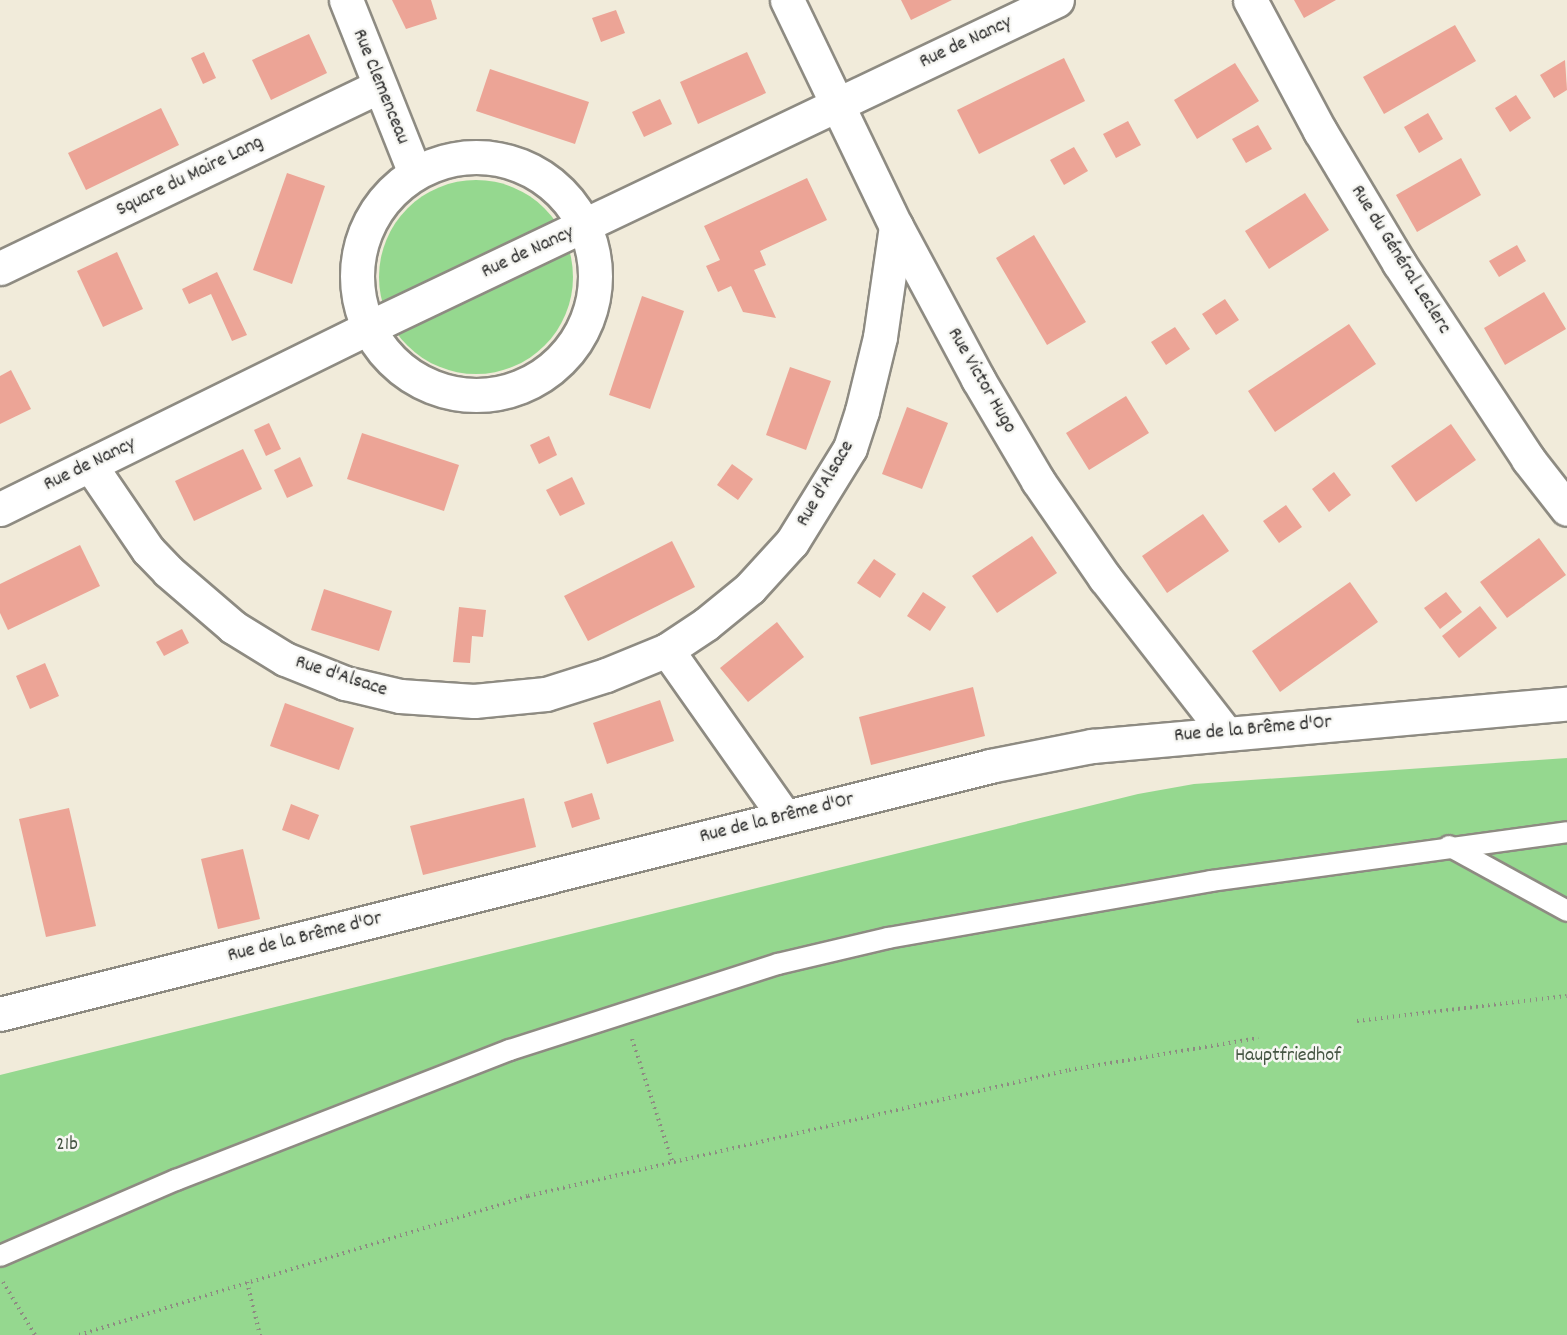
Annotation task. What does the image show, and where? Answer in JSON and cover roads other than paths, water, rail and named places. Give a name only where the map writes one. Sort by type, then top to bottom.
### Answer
[{"type":"street","name":"Rue Clemenceau","points":[[346,0],[415,173]]},
{"type":"street","name":"Rue Victor Hugo","points":[[787,0],[834,104],[896,226],[978,379],[1038,481],[1105,578],[1225,732]]},
{"type":"street","name":"Rue de Nancy","points":[[0,509],[368,328],[585,226],[834,104],[1057,0]]},
{"type":"street","name":"Rue du Général Leclerc","points":[[1250,0],[1320,131],[1399,263],[1528,459],[1567,509]]},
{"type":"street","name":"Square du Maire Lang","points":[[0,268],[380,86]]},
{"type":"street","points":[[479,156],[512,162],[542,176],[567,198],[585,226],[595,262],[593,300],[581,335],[558,364],[526,385],[491,396],[453,394],[418,382],[389,359],[368,328],[357,294],[357,258],[368,225],[387,195],[415,173],[446,160],[479,156]]},
{"type":"street","name":"Rue d'Alsace","points":[[90,465],[148,550],[200,601],[233,627],[285,659],[345,683],[400,696],[474,701],[546,694],[606,675],[667,650],[750,588],[792,542],[839,469],[862,411],[880,337],[896,226]]},
{"type":"street","points":[[667,650],[784,817]]},
{"type":"street","name":"Rue de la Brême d'Or","points":[[0,1014],[990,766],[1092,746],[1225,732],[1567,704]]},
{"type":"lane","points":[[0,1256],[176,1180],[510,1050],[778,964],[888,938],[1211,880],[1449,846],[1567,832]]},
{"type":"lane","points":[[1449,846],[1567,911]]},
{"type":"park label","name":"Hauptfriedhof","points":[[1288,1056]]},
{"type":"park label","name":"21b","points":[[67,1145]]}]
